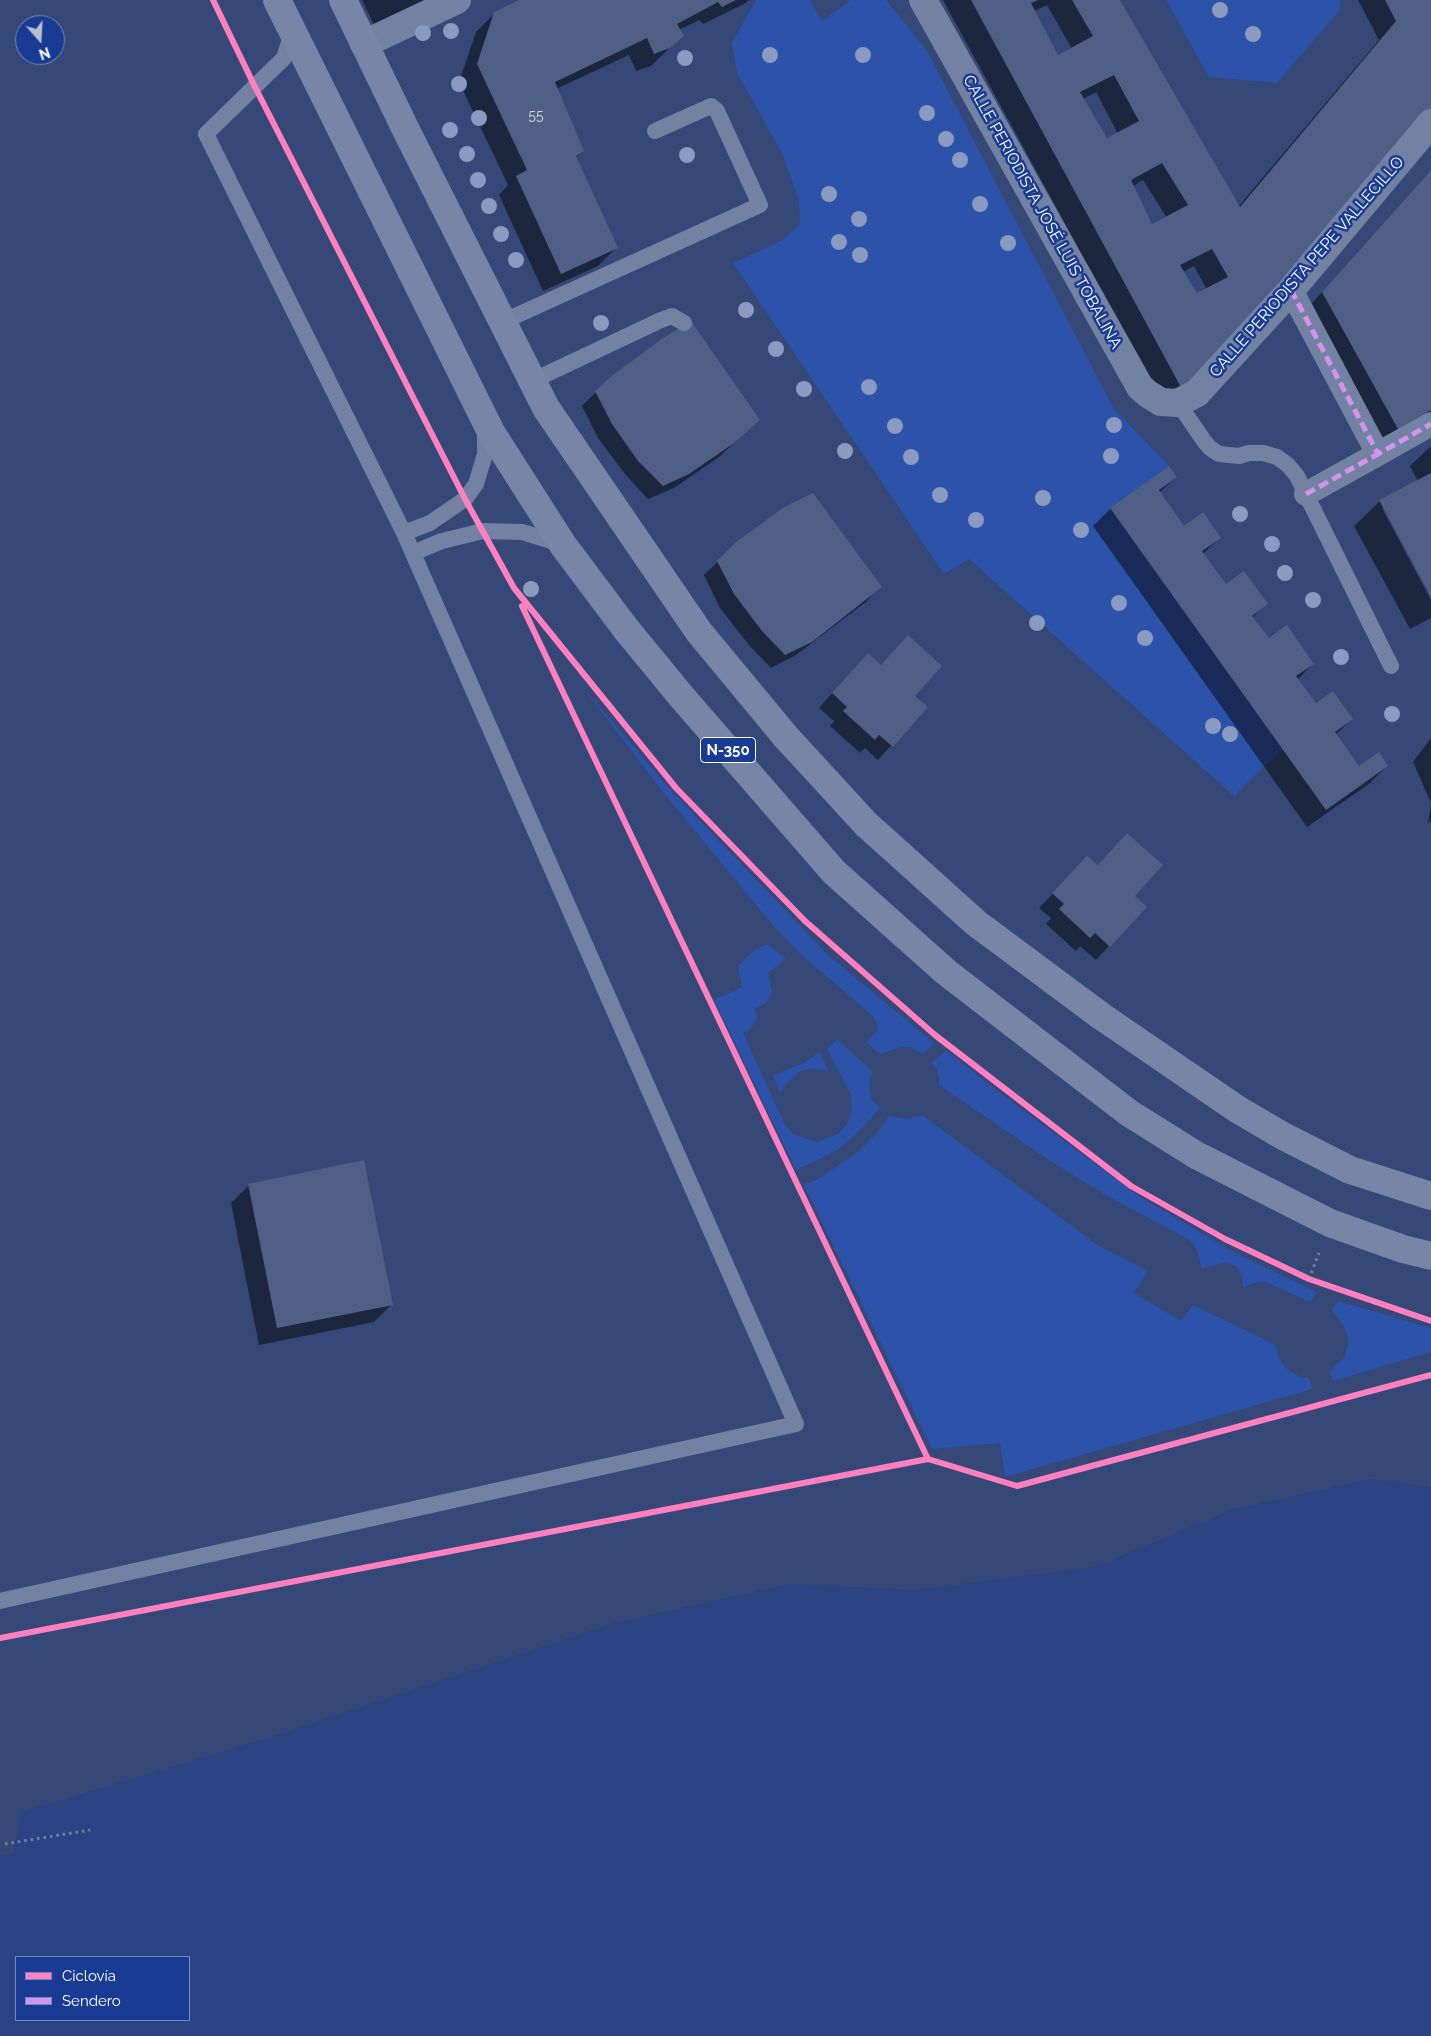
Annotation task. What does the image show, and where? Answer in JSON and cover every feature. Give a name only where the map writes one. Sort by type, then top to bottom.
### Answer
[{"type":"highway","name":"N-350","points":[[277,0],[486,423],[563,545],[626,629],[675,689],[834,872],[946,972],[1129,1113],[1196,1155],[1330,1223],[1403,1249],[1431,1256]]},
{"type":"highway","name":"N-350","points":[[343,0],[546,408],[699,632],[786,737],[874,831],[976,923],[1101,1016],[1237,1109],[1283,1136],[1350,1170],[1431,1196]]},
{"type":"street","points":[[364,44],[457,0]]},
{"type":"street","name":"CALLE PERIODISTA JOSÉ LUIS TOBALINA","points":[[924,0],[1140,387],[1156,400],[1178,403]]},
{"type":"street","name":"CALLE PERIODISTA PEPE VALLECILLO","points":[[1178,403],[1197,393],[1291,290],[1431,123]]},
{"type":"street","points":[[1291,290],[1378,454]]},
{"type":"street","points":[[1306,494],[1431,424]]},
{"type":"lane","points":[[0,1601],[796,1424],[404,533],[206,134],[284,58],[292,33]]},
{"type":"lane","points":[[502,322],[760,205],[717,111],[711,106],[655,131]]},
{"type":"lane","points":[[532,381],[661,320],[672,316],[684,322]]},
{"type":"lane","points":[[1178,403],[1210,448],[1219,454],[1229,456],[1263,453],[1277,457],[1293,471],[1391,666]]},
{"type":"lane","points":[[404,533],[430,522],[465,499],[476,484],[485,454],[486,423]]},
{"type":"lane","points":[[412,553],[442,541],[483,531],[522,532],[563,545]]},
{"type":"path","points":[[1301,1275],[1319,1282]]},
{"type":"path","points":[[5,1844],[90,1830]]},
{"type":"shaded area","points":[[756,0],[810,0],[822,21],[851,0],[886,0],[927,51],[1114,409],[1169,466],[1110,508],[1282,749],[1234,796],[969,559],[944,574],[733,263],[783,240],[800,224],[799,201],[783,155],[737,73],[732,43]]},
{"type":"shaded area","points":[[1166,0],[1340,0],[1340,10],[1277,83],[1209,77]]},
{"type":"shaded area","points":[[577,680],[666,785],[828,955],[934,1043],[923,1054],[910,1047],[900,1047],[880,1054],[866,1042],[877,1031],[877,1023],[871,1014],[803,956],[776,929],[663,792]]},
{"type":"shaded area","points":[[767,944],[786,959],[768,973],[772,993],[767,1002],[755,1009],[757,1019],[750,1029],[743,1033],[785,1125],[793,1134],[817,1142],[838,1134],[847,1124],[852,1109],[851,1095],[827,1049],[837,1039],[873,1072],[870,1078],[869,1090],[872,1099],[880,1108],[843,1146],[796,1170],[714,1000],[742,987],[738,966],[756,949]]},
{"type":"shaded area","points":[[946,1050],[992,1087],[1140,1197],[1236,1253],[1317,1292],[1310,1302],[1266,1282],[1253,1283],[1244,1288],[1241,1274],[1237,1267],[1231,1264],[1222,1263],[1202,1269],[1197,1250],[1191,1241],[1104,1194],[1050,1161],[939,1085],[937,1068],[931,1063]]},
{"type":"shaded area","points":[[819,1052],[828,1070],[809,1069],[799,1072],[785,1085],[780,1093],[773,1075],[802,1064]]},
{"type":"shaded area","points":[[922,1115],[1099,1246],[1148,1271],[1134,1293],[1181,1321],[1193,1305],[1276,1345],[1277,1354],[1284,1366],[1303,1378],[1308,1377],[1313,1389],[1005,1477],[1000,1443],[932,1449],[804,1185],[818,1179],[859,1151],[879,1131],[889,1116],[907,1119]]},
{"type":"shaded area","points":[[1338,1301],[1431,1328],[1431,1352],[1333,1381],[1330,1371],[1344,1358],[1348,1346],[1348,1337],[1344,1326],[1332,1310]]},
{"type":"shaded area","points":[[1370,1479],[1431,1487],[1431,2036],[0,2036],[0,1856],[13,1853],[22,1812],[284,1733],[615,1623],[789,1584],[916,1590],[1095,1567],[1234,1509]]},
{"type":"building","points":[[519,0],[736,0],[722,7],[718,2],[677,24],[684,36],[670,48],[654,54],[647,38],[555,82],[584,151],[576,156],[618,248],[561,274],[516,176],[527,170],[477,64],[494,12]]},
{"type":"building","points":[[971,0],[1038,0],[1031,3],[1058,55],[1093,36],[1072,0],[1120,0],[1240,207],[1396,21],[1385,0],[1431,0],[1431,109],[1183,391]],"holes":[[[1114,75],[1139,121],[1107,138],[1080,92]],[[1162,163],[1188,205],[1152,224],[1131,180]],[[1212,249],[1228,277],[1197,293],[1180,265]]]},
{"type":"building","points":[[1431,170],[1431,410],[1398,429],[1322,292]]},
{"type":"building","points":[[691,321],[760,420],[734,443],[689,474],[663,486],[638,461],[612,424],[595,391],[613,375],[663,338]]},
{"type":"building","points":[[1169,466],[1177,477],[1159,490],[1184,526],[1203,512],[1221,538],[1202,551],[1226,584],[1244,571],[1268,604],[1252,616],[1269,638],[1287,625],[1314,664],[1296,676],[1316,703],[1333,691],[1353,719],[1335,732],[1359,766],[1379,752],[1388,766],[1326,810],[1110,508]]},
{"type":"building","points":[[1431,473],[1431,597],[1379,500]]},
{"type":"building","points":[[813,493],[882,587],[812,642],[785,655],[762,631],[734,594],[717,561],[735,543],[784,507]]},
{"type":"building","points":[[908,635],[942,666],[915,696],[928,707],[893,747],[879,735],[875,740],[843,711],[847,707],[832,693],[868,653],[881,665]]},
{"type":"building","points":[[1127,833],[1163,865],[1135,896],[1147,907],[1110,947],[1095,933],[1090,938],[1059,909],[1064,904],[1052,893],[1087,856],[1098,865]]},
{"type":"building","points":[[364,1160],[393,1305],[277,1328],[248,1184]]},
{"type":"marked path","points":[[1291,290],[1378,454],[1431,424]]},
{"type":"marked path","points":[[1306,494],[1378,454]]},
{"type":"cycle path","points":[[213,0],[255,87],[465,499],[514,588],[676,788],[805,921],[935,1035],[1131,1186],[1225,1239],[1309,1279],[1431,1321]]},
{"type":"cycle path","points":[[522,606],[928,1459],[1017,1486],[1431,1375]]},
{"type":"cycle path","points":[[0,1638],[928,1459]]}]
